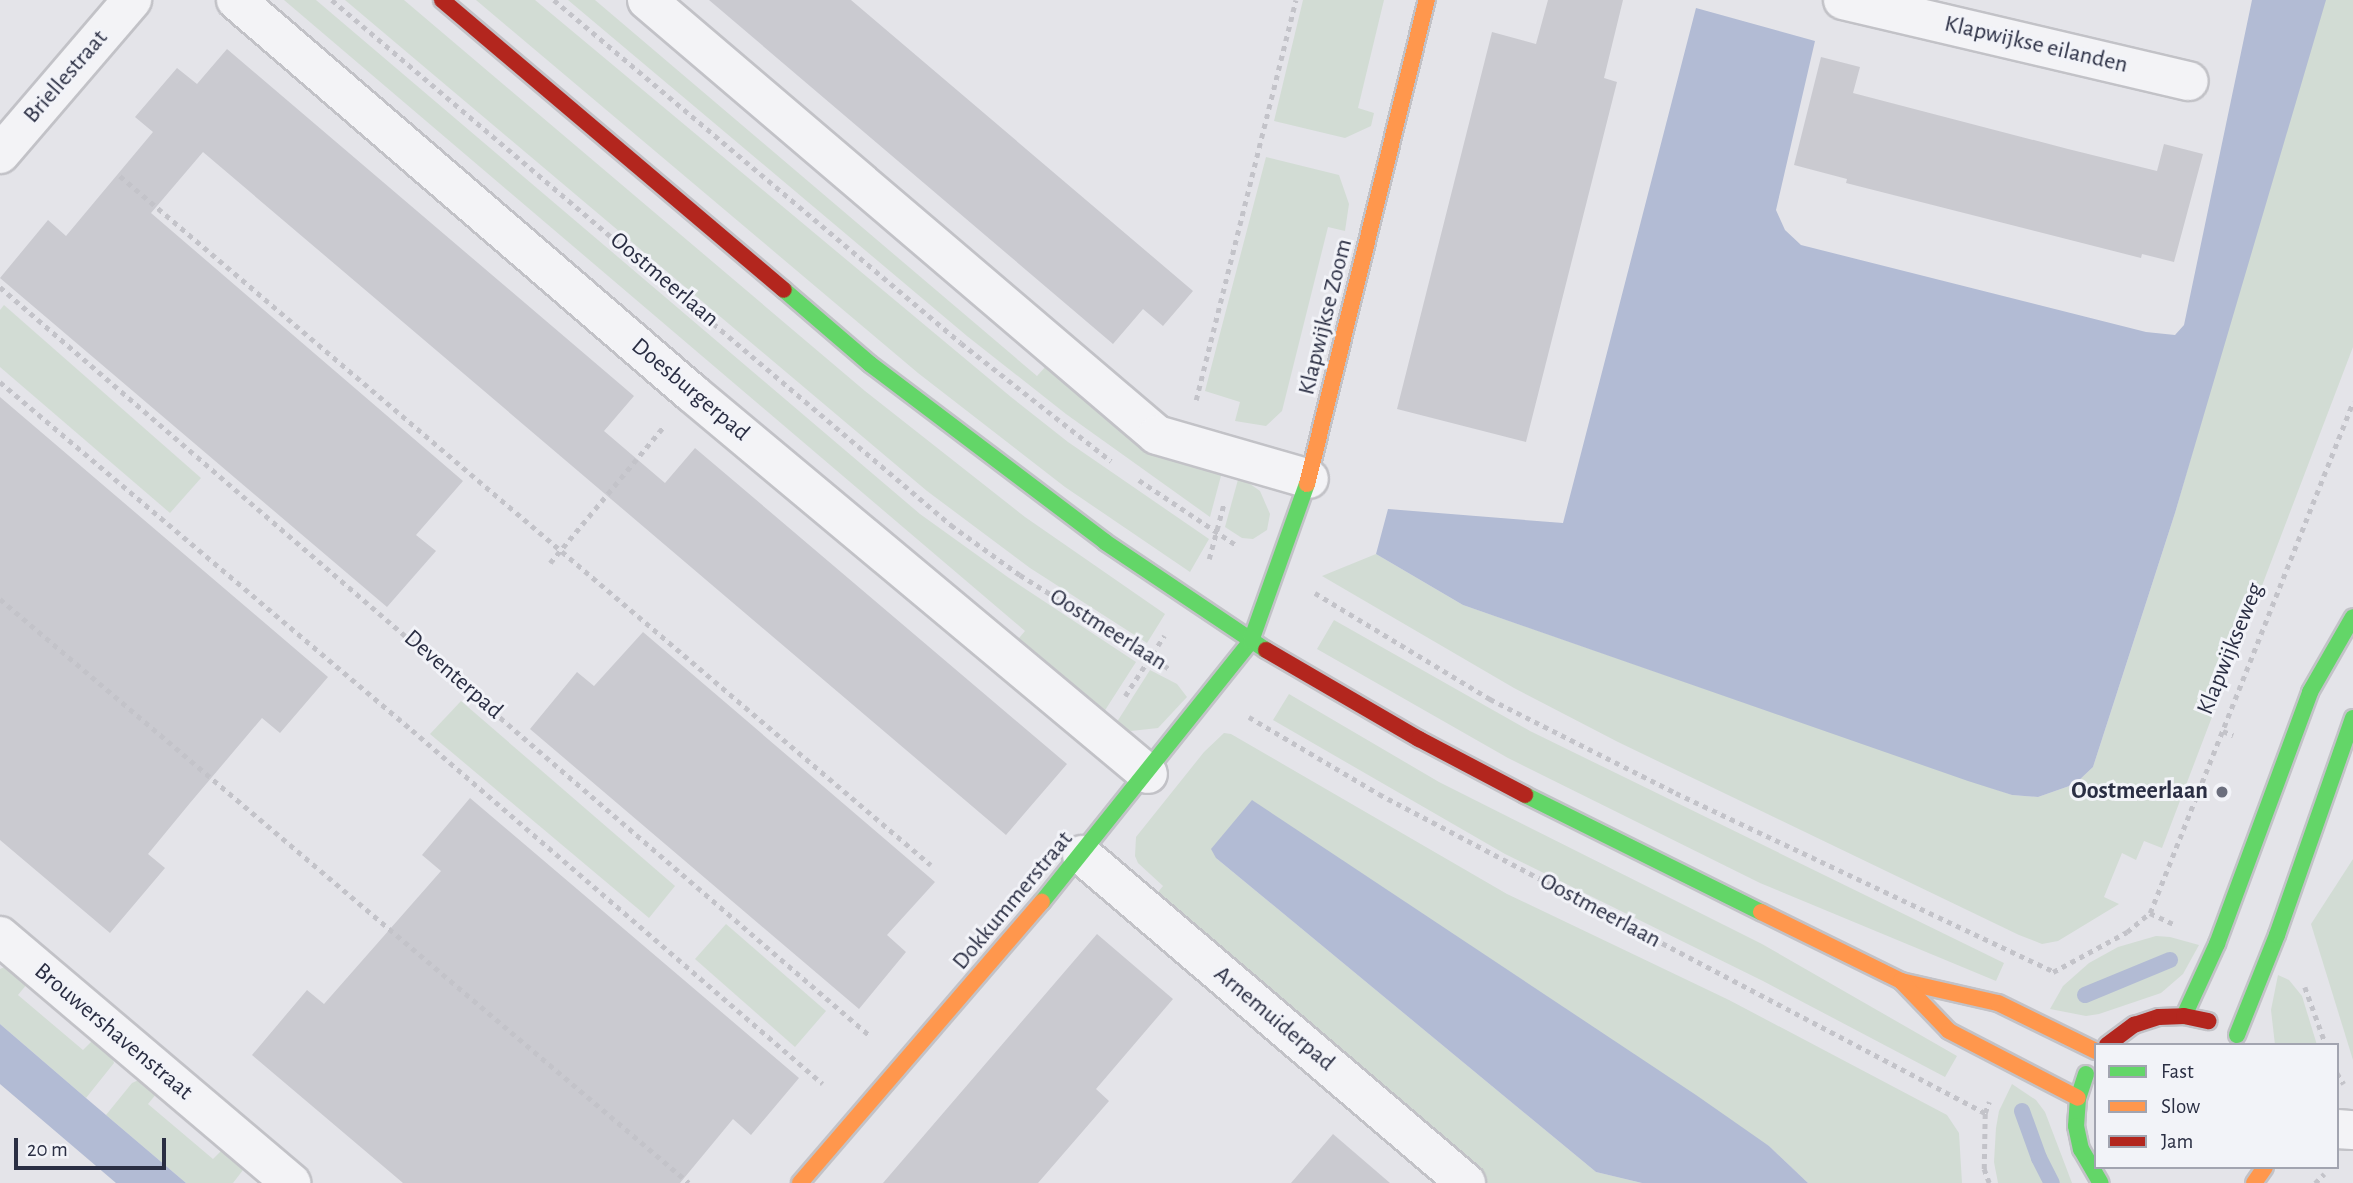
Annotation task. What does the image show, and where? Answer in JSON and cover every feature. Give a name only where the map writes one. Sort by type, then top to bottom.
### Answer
[{"type":"street","name":"Briellestraat","points":[[0,154],[132,0]]},
{"type":"street","name":"Doesburgerpad","points":[[236,0],[692,393],[1148,774]]},
{"type":"street","points":[[442,0],[870,364],[1105,542],[1251,641],[1419,739],[1518,792],[1901,981],[1998,1003],[2094,1050]]},
{"type":"street","points":[[647,0],[1157,435],[1308,479]]},
{"type":"street","name":"Klapwijkse Zoom","points":[[1251,641],[1278,571],[1308,479],[1427,0]]},
{"type":"street","name":"Klapwijkse eilanden","points":[[1843,0],[2189,81]]},
{"type":"street","points":[[2185,1016],[2217,944],[2311,692],[2353,617]]},
{"type":"street","name":"Dokkummerstraat","points":[[800,1183],[1082,855],[1251,641]]},
{"type":"street","points":[[2110,1043],[2134,1024],[2158,1017],[2185,1016],[2204,1019],[2243,1040],[2353,718]]},
{"type":"street","name":"Arnemuiderpad","points":[[1082,855],[1466,1183]]},
{"type":"street","name":"Brouwershavenstraat","points":[[0,936],[291,1183]]},
{"type":"street","points":[[1901,981],[1950,1031],[2078,1098]]},
{"type":"street","points":[[2094,1062],[2078,1098],[2076,1126],[2081,1149],[2101,1183]]},
{"type":"path","name":"Oostmeerlaan","points":[[332,0],[951,525],[1020,575],[1210,695],[1379,794],[1984,1113]]},
{"type":"path","points":[[554,0],[961,343],[1086,444],[1120,467]]},
{"type":"path","points":[[1185,445],[1296,0]]},
{"type":"path","points":[[120,176],[930,866]]},
{"type":"path","name":"Deventerpad","points":[[0,287],[904,1065]]},
{"type":"path","points":[[0,382],[412,730],[858,1115]]},
{"type":"path","points":[[550,563],[692,393]]},
{"type":"path","name":"Klapwijkseweg","points":[[2150,913],[2353,402]]},
{"type":"path","points":[[1131,474],[1278,571],[1490,699],[1676,793],[2053,972]]},
{"type":"path","points":[[0,599],[689,1183]]},
{"type":"path","points":[[2223,731],[2234,735]]},
{"type":"shaded area","points":[[284,0],[316,0],[920,514],[1009,578],[1136,662],[1102,715],[1015,643],[1025,631]]},
{"type":"shaded area","points":[[345,0],[404,0],[865,391],[1025,517],[1165,614],[1147,643],[1030,568],[927,491]]},
{"type":"shaded area","points":[[476,0],[535,0],[1011,397],[1068,442],[1209,539],[1190,572],[1065,487],[918,373]]},
{"type":"shaded area","points":[[568,0],[595,0],[1037,376],[1047,365],[1222,472],[1210,517],[1066,414],[967,336]]},
{"type":"shaded area","points":[[1303,0],[1384,0],[1358,108],[1374,113],[1371,126],[1345,138],[1274,121]]},
{"type":"shaded area","points":[[2322,0],[2353,0],[2353,347],[2162,848],[2144,841],[2136,860],[2122,853],[2104,897],[2119,904],[2058,941],[2042,944],[2019,935],[1618,742],[1514,688],[1322,576],[1376,554],[1463,605],[2012,795],[2038,797],[2075,784],[2093,767],[2175,513]]},
{"type":"shaded area","points":[[1266,157],[1339,175],[1349,204],[1345,231],[1328,227],[1282,411],[1266,426],[1235,421],[1240,402],[1205,391]]},
{"type":"shaded area","points":[[4,305],[201,478],[170,513],[0,367],[0,310]]},
{"type":"shaded area","points":[[1239,476],[1260,491],[1270,514],[1267,530],[1253,539],[1242,538],[1225,527]]},
{"type":"shaded area","points":[[1334,620],[1530,731],[2004,963],[1996,981],[1760,883],[1508,758],[1317,649]]},
{"type":"shaded area","points":[[1150,670],[1177,684],[1187,697],[1158,728],[1131,731],[1115,725]]},
{"type":"shaded area","points":[[1289,694],[1439,782],[1762,944],[1957,1056],[1945,1077],[1763,981],[1505,854],[1273,720]]},
{"type":"shaded area","points":[[461,701],[675,886],[649,918],[430,734]]},
{"type":"shaded area","points":[[1224,733],[1231,734],[1507,894],[1729,1000],[1947,1115],[1959,1133],[1962,1183],[1808,1183],[1769,1146],[1216,858],[1596,1172],[1642,1183],[1482,1183],[1154,897],[1163,886],[1138,863],[1135,856],[1136,837],[1204,752]]},
{"type":"shaded area","points":[[2353,859],[2353,1060],[2311,924]]},
{"type":"shaded area","points":[[726,924],[826,1011],[795,1047],[695,959]]},
{"type":"shaded area","points":[[2156,936],[2199,945],[2183,974],[2161,993],[2086,1016],[2050,1009],[2063,986],[2089,963],[2118,947]]},
{"type":"shaded area","points":[[7,966],[27,984],[18,995],[83,1050],[93,1040],[112,1056],[114,1063],[86,1098],[0,1024],[0,969]]},
{"type":"shaded area","points":[[2278,975],[2289,980],[2302,996],[2316,1043],[2275,1043],[2271,1010]]},
{"type":"shaded area","points":[[141,1079],[157,1093],[148,1104],[213,1159],[223,1149],[241,1163],[243,1170],[233,1183],[186,1183],[106,1115],[132,1083]]},
{"type":"shaded area","points":[[2012,1084],[2036,1100],[2045,1112],[2072,1183],[1998,1183],[1994,1162],[1996,1128],[1999,1111]]},
{"type":"water","points":[[2252,0],[2326,0],[2175,513],[2093,767],[2075,784],[2038,797],[2012,795],[1968,781],[1463,605],[1376,554],[1388,509],[1563,523],[1696,8],[1815,41],[1776,210],[1785,230],[1801,245],[2146,332],[2175,335],[2184,325]]},
{"type":"water","points":[[1252,800],[1696,1095],[1769,1146],[1808,1183],[1642,1183],[1596,1172],[1216,858],[1211,849]]},
{"type":"water","points":[[0,1024],[186,1183],[116,1183],[0,1084]]},
{"type":"building","points":[[709,0],[851,0],[1193,291],[1163,326],[1143,309],[1113,344]]},
{"type":"building","points":[[1548,0],[1623,0],[1604,78],[1617,82],[1526,442],[1397,409],[1492,32],[1536,44]]},
{"type":"building","points":[[227,49],[634,396],[604,431],[665,483],[695,448],[1067,764],[1006,835],[203,152],[151,213],[463,481],[416,535],[436,551],[387,607],[0,278],[48,220],[66,236],[153,132],[135,117],[177,68],[197,84]]},
{"type":"building","points":[[1821,57],[1860,67],[1853,93],[2068,149],[2157,171],[2164,144],[2203,154],[2174,262],[2142,254],[2141,258],[1846,183],[1847,179],[1794,165]]},
{"type":"building","points":[[0,397],[328,677],[280,733],[262,718],[148,854],[165,868],[110,933],[0,840]]},
{"type":"building","points":[[643,632],[935,882],[887,935],[906,952],[859,1009],[530,729],[577,672],[594,686]]},
{"type":"building","points":[[470,798],[799,1078],[751,1135],[733,1119],[680,1183],[403,1183],[252,1055],[307,990],[324,1004],[441,871],[422,855]]},
{"type":"building","points":[[1097,934],[1173,999],[1096,1089],[1109,1101],[1038,1183],[883,1183]]},
{"type":"building","points":[[1333,1134],[1390,1183],[1291,1183]]},
{"type":"waterway","points":[[2085,995],[2170,960]]},
{"type":"waterway","points":[[2022,1111],[2039,1158],[2052,1183]]},
{"type":"traffic: fast","points":[[784,290],[870,364],[1105,542],[1266,650]]},
{"type":"traffic: fast","points":[[1042,902],[1251,641],[1307,484]]},
{"type":"traffic: fast","points":[[2184,1016],[2217,944],[2310,692],[2353,617]]},
{"type":"traffic: fast","points":[[2237,1035],[2277,935],[2353,718]]},
{"type":"traffic: fast","points":[[1525,795],[1761,912]]},
{"type":"traffic: fast","points":[[2086,1074],[2078,1098],[2076,1126],[2081,1149],[2101,1183]]},
{"type":"traffic: slow","points":[[1307,484],[1427,0]]},
{"type":"traffic: slow","points":[[800,1183],[1042,902]]},
{"type":"traffic: slow","points":[[1761,912],[1901,981],[1998,1003],[2094,1050]]},
{"type":"traffic: slow","points":[[1901,981],[1949,1031],[2078,1098]]},
{"type":"traffic: slow","points":[[2254,1183],[2264,1169]]},
{"type":"traffic: jam","points":[[442,0],[784,290]]},
{"type":"traffic: jam","points":[[1266,650],[1419,739],[1525,795]]},
{"type":"traffic: jam","points":[[2110,1043],[2134,1025],[2159,1017],[2184,1016],[2208,1021]]},
{"type":"place","name":"Oostmeerlaan","points":[[2222,792]]}]
